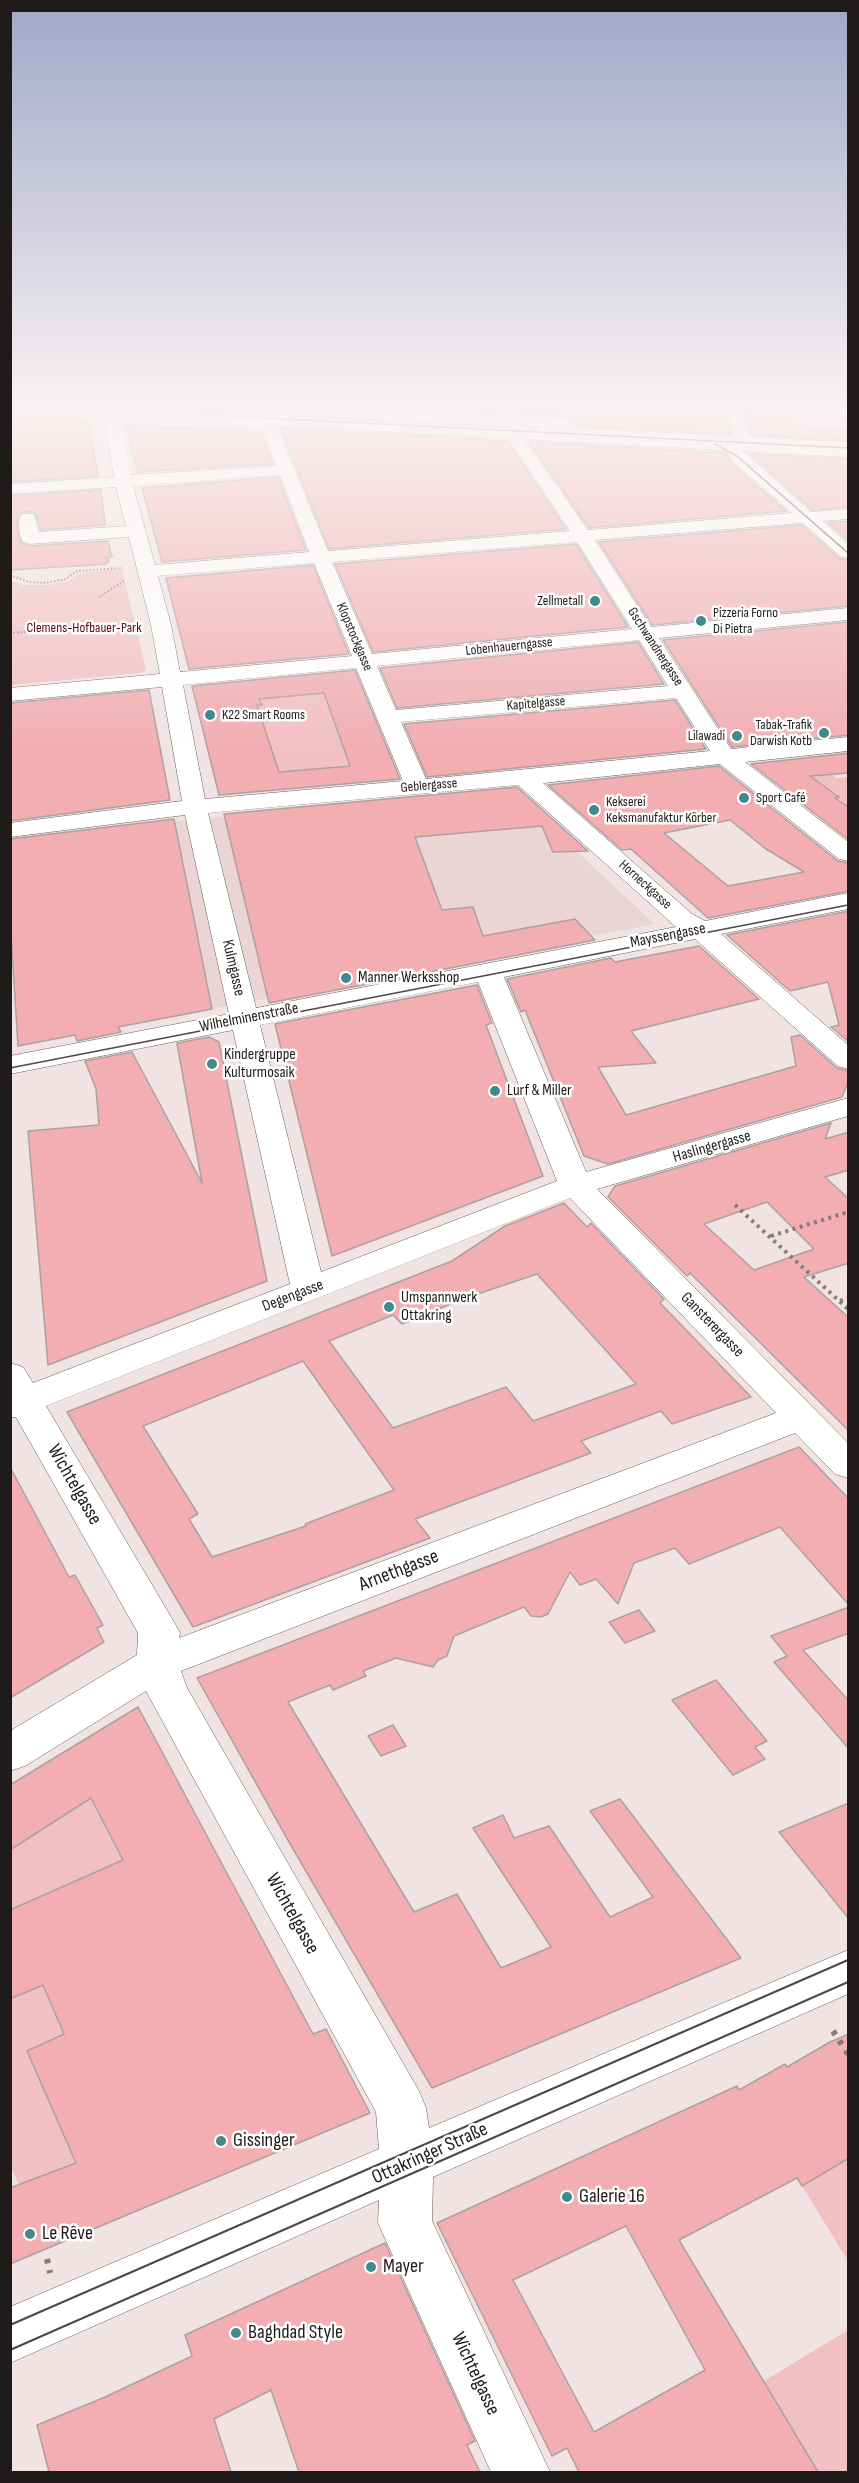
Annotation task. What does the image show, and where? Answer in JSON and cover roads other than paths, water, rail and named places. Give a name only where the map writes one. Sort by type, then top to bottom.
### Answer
[{"type":"street","points":[[28,521],[30,538],[136,531]]},
{"type":"street","points":[[133,521],[147,569],[320,558],[758,521]]},
{"type":"street","name":"Klopstockgasse","points":[[305,521],[417,787]]},
{"type":"street","name":"Gschwandnergasse","points":[[573,521],[724,756],[849,854]]},
{"type":"street","points":[[811,521],[849,554]]},
{"type":"street","name":"Kulmgasse","points":[[147,569],[195,807],[308,1290]]},
{"type":"street","name":"Lobenhauerngasse","points":[[10,695],[849,614]]},
{"type":"street","name":"Kapitelgasse","points":[[388,717],[684,691]]},
{"type":"street","name":"Geblergasse","points":[[10,830],[195,807],[524,778],[849,744]]},
{"type":"street","name":"Horneckgasse","points":[[524,778],[684,920],[701,930],[849,1060]]},
{"type":"street","name":"Mayssengasse","points":[[488,971],[849,901]]},
{"type":"street","points":[[488,971],[575,1185]]},
{"type":"street","name":"Wilhelminenstraße","points":[[10,1065],[488,971]]},
{"type":"street","name":"Haslingergasse","points":[[575,1185],[849,1107]]},
{"type":"street","name":"Degengasse","points":[[15,1394],[308,1290],[575,1185]]},
{"type":"street","name":"Gansterergasse","points":[[575,1185],[849,1465]]},
{"type":"street","name":"Wichtelgasse","points":[[15,1394],[159,1633],[157,1663],[167,1691],[401,2108],[407,2164],[405,2223],[521,2472]]},
{"type":"street","name":"Arnethgasse","points":[[10,1753],[157,1663],[802,1417]]},
{"type":"street","name":"Ottakringer Straße","points":[[10,2335],[849,1971]]},
{"type":"tram line","points":[[811,521],[848,553]]},
{"type":"tram line","points":[[10,1068],[848,905]]},
{"type":"tram line","points":[[10,2325],[848,1960]]},
{"type":"tram line","points":[[10,2350],[848,1982]]},
{"type":"place","name":"Zellmetall","points":[[595,601]]},
{"type":"place","name":"Pizzeria Forno Di Pietra","points":[[701,621]]},
{"type":"place","name":"K22 Smart Rooms","points":[[210,715]]},
{"type":"place","name":"Tabak-Trafik Darwish Kotb","points":[[824,733]]},
{"type":"place","name":"Lilawadi","points":[[737,736]]},
{"type":"place","name":"Sport Café","points":[[744,798]]},
{"type":"place","name":"Kekserei Keksmanufaktur Körber","points":[[594,810]]},
{"type":"place","name":"Manner Werksshop","points":[[346,978]]},
{"type":"place","name":"Kindergruppe Kulturmosaik","points":[[212,1064]]},
{"type":"place","name":"Lurf & Miller","points":[[495,1091]]},
{"type":"place","name":"Umspannwerk Ottakring","points":[[389,1307]]},
{"type":"place","name":"Gissinger","points":[[221,2141]]},
{"type":"place","name":"Galerie 16","points":[[567,2197]]},
{"type":"place","name":"Le Rêve","points":[[30,2234]]},
{"type":"place","name":"Mayer","points":[[371,2267]]},
{"type":"place","name":"Baghdad Style","points":[[236,2333]]},
{"type":"park label","name":"Clemens-Hofbauer-Park","points":[[84,628]]}]
